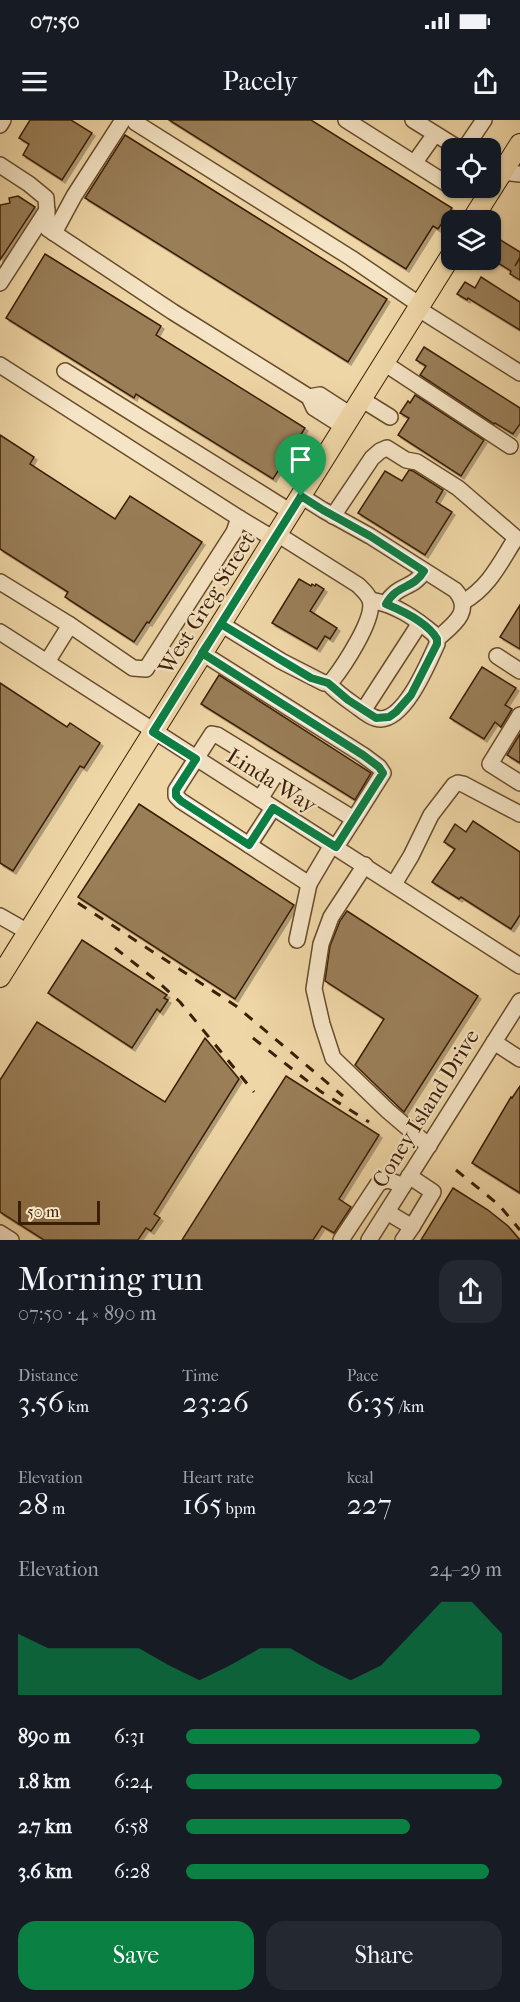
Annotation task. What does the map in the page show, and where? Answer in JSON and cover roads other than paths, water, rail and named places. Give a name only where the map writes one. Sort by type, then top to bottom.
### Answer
[{"type":"main road","points":[[479,210],[520,144]]},
{"type":"main road","name":"West Greg Street","points":[[0,977],[442,270]]},
{"type":"street","points":[[0,125],[3,120]]},
{"type":"street","points":[[54,233],[74,196],[123,120]]},
{"type":"street","points":[[134,120],[351,258],[418,307],[520,373]]},
{"type":"street","points":[[346,120],[441,180]]},
{"type":"street","points":[[413,120],[442,138]]},
{"type":"street","points":[[472,138],[484,120]]},
{"type":"street","points":[[415,162],[435,134]]},
{"type":"street","points":[[0,165],[46,198],[48,229],[173,312],[309,397],[320,395],[352,414],[390,417]]},
{"type":"street","points":[[0,283],[47,210]]},
{"type":"street","points":[[384,363],[510,446]]},
{"type":"street","points":[[0,365],[239,518],[358,585],[366,592],[371,609],[362,632],[342,668],[328,683]]},
{"type":"street","points":[[65,371],[296,504],[333,516],[370,536],[455,590],[463,602],[463,609],[455,624],[437,639]]},
{"type":"street","points":[[333,516],[372,458],[387,448],[406,460],[417,462],[443,478],[515,537],[491,578],[477,594],[463,602]]},
{"type":"street","points":[[2,589],[70,625],[133,668],[146,669],[234,532],[239,518]]},
{"type":"street","points":[[386,604],[391,595],[398,589],[416,582],[424,571]]},
{"type":"street","points":[[221,624],[311,678],[328,683],[363,711],[382,719],[396,712],[411,695],[437,644],[437,639],[434,634],[401,610],[370,600]]},
{"type":"street","points":[[363,711],[420,623]]},
{"type":"street","points":[[47,663],[70,625]]},
{"type":"street","name":"Linda Way","points":[[0,632],[520,966]]},
{"type":"street","points":[[202,653],[379,767],[383,773],[309,884],[297,940]]},
{"type":"street","points":[[497,656],[520,671]]},
{"type":"street","points":[[520,715],[490,764],[520,783]]},
{"type":"street","points":[[309,884],[176,796],[176,790],[212,734],[354,819]]},
{"type":"street","points":[[249,845],[277,772]]},
{"type":"street","points":[[394,884],[431,815],[454,785],[463,784],[520,814]]},
{"type":"street","points":[[364,865],[331,916],[321,944],[314,989],[322,1024],[333,1058],[388,1111],[429,1146]]},
{"type":"street","points":[[0,916],[28,932]]},
{"type":"street","name":"Coney Island Drive","points":[[369,1240],[494,1042],[515,1021],[520,1002]]},
{"type":"street","points":[[494,1042],[520,1059]]},
{"type":"street","points":[[340,1240],[382,1180],[406,1181],[433,1192],[403,1240]]},
{"type":"street","points":[[387,1212],[412,1227]]},
{"type":"street","points":[[0,1233],[11,1240]]},
{"type":"railway","points":[[78,903],[236,1006],[343,1096]]},
{"type":"railway","points":[[115,948],[180,1002],[254,1092]]},
{"type":"railway","points":[[253,1038],[320,1091],[369,1122]]},
{"type":"railway","points":[[456,1170],[499,1205],[520,1230]]}]
